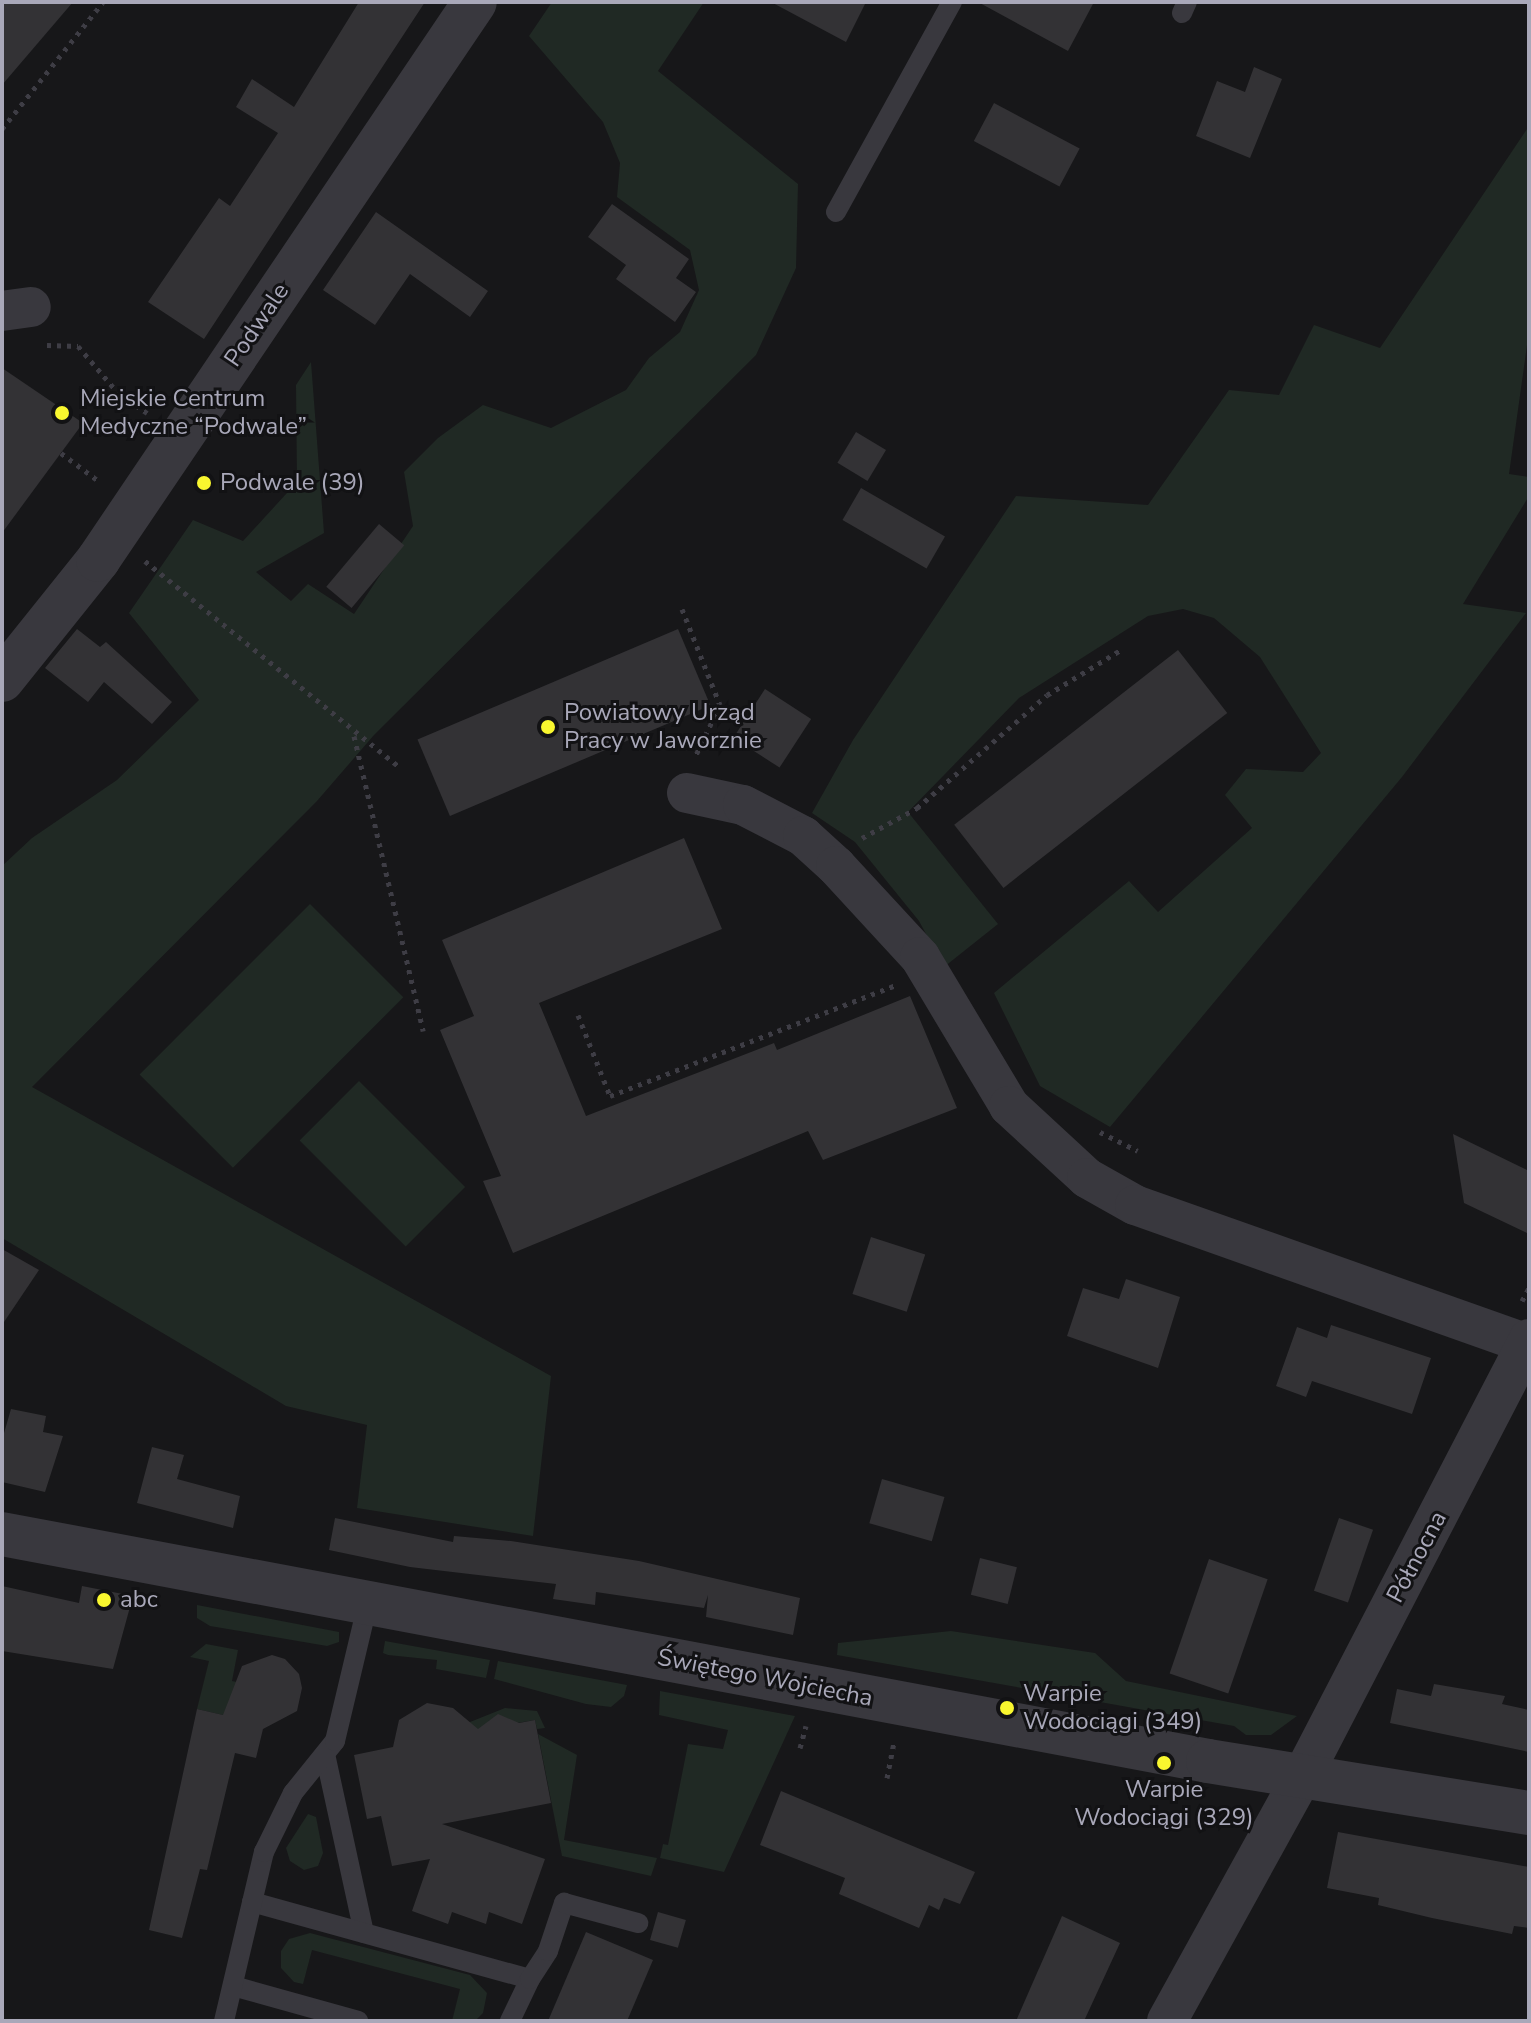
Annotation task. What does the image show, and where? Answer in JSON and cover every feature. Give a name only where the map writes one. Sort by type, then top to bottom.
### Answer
[{"type":"street","name":"Podwale","points":[[2,680],[125,522],[475,2]]},
{"type":"street","points":[[687,793],[743,805],[803,836],[836,866],[920,957],[1009,1106],[1087,1178],[1135,1205],[1528,1341]]},
{"type":"street","name":"Północna","points":[[1167,2021],[1519,1383],[1528,1341]]},
{"type":"street","name":"Świętego Wojciecha","points":[[2,1534],[1193,1759],[1529,1813]]},
{"type":"lane","points":[[836,212],[952,2]]},
{"type":"lane","points":[[224,2021],[269,1840],[293,1793],[335,1741],[350,1691],[368,1603]]},
{"type":"lane","points":[[325,1754],[364,1933]]},
{"type":"lane","points":[[252,1902],[530,1979]]},
{"type":"lane","points":[[510,2021],[530,1979],[548,1951],[564,1903],[638,1923]]},
{"type":"lane","points":[[233,1986],[358,2021]]},
{"type":"path","points":[[2,129],[103,2]]},
{"type":"path","points":[[83,350],[119,394],[152,416]]},
{"type":"path","points":[[61,453],[106,486]]},
{"type":"path","points":[[141,558],[354,735],[398,766]]},
{"type":"path","points":[[682,609],[720,705],[694,759],[687,793]]},
{"type":"path","points":[[855,842],[917,808],[1047,695],[1122,649]]},
{"type":"path","points":[[354,735],[423,1031]]},
{"type":"path","points":[[1096,1130],[1138,1151]]},
{"type":"path","points":[[887,1778],[897,1729]]},
{"type":"shaded area","points":[[552,2],[704,2],[658,71],[798,184],[796,268],[756,355],[374,735],[317,801],[32,1087],[551,1376],[533,1536],[357,1508],[367,1425],[286,1406],[2,1238],[2,866],[32,838],[117,780],[199,700],[129,613],[193,520],[243,541],[297,482],[296,385],[311,362],[324,533],[256,572],[291,601],[308,584],[354,614],[413,526],[404,472],[438,438],[483,405],[551,428],[626,390],[649,358],[680,332],[699,290],[690,250],[617,197],[620,163],[603,122],[529,36]]},
{"type":"shaded area","points":[[1529,126],[1529,331],[1509,474],[1529,477],[1529,496],[1463,604],[1526,613],[1402,777],[1110,1127],[1040,1086],[994,993],[1129,881],[1158,912],[1252,828],[1225,795],[1246,769],[1303,772],[1321,753],[1260,657],[1214,618],[1183,609],[1148,616],[1019,698],[908,812],[998,924],[944,967],[919,921],[855,842],[812,813],[853,740],[1016,496],[1148,505],[1229,390],[1279,395],[1314,325],[1380,348]]},
{"type":"shaded area","points":[[310,904],[403,997],[233,1168],[140,1074]]},
{"type":"shaded area","points":[[359,1081],[465,1187],[406,1246],[300,1140]]},
{"type":"shaded area","points":[[197,1605],[339,1632],[339,1642],[327,1646],[210,1626],[197,1618]]},
{"type":"shaded area","points":[[951,1631],[1095,1653],[1126,1681],[1297,1716],[1271,1735],[1246,1735],[1234,1726],[837,1655],[838,1643]]},
{"type":"shaded area","points":[[385,1641],[490,1660],[486,1678],[436,1669],[437,1660],[388,1655],[383,1653]]},
{"type":"shaded area","points":[[206,1644],[238,1650],[232,1681],[237,1682],[253,1722],[197,1709],[209,1661],[190,1657]]},
{"type":"shaded area","points":[[498,1661],[627,1685],[624,1696],[611,1707],[586,1704],[494,1679]]},
{"type":"shaded area","points":[[660,1691],[795,1716],[724,1872],[660,1858],[663,1844],[668,1845],[688,1744],[723,1749],[728,1730],[659,1715]]},
{"type":"shaded area","points":[[505,1708],[537,1711],[545,1728],[537,1729],[535,1720],[511,1724],[501,1716],[489,1721],[486,1729],[470,1732],[465,1724]]},
{"type":"shaded area","points":[[538,1734],[577,1755],[564,1840],[657,1858],[651,1876],[562,1856]]},
{"type":"shaded area","points":[[308,1814],[316,1817],[323,1853],[318,1866],[304,1870],[290,1861],[286,1848]]},
{"type":"shaded area","points":[[310,1933],[470,1975],[487,1993],[483,2013],[475,2021],[452,2021],[460,1989],[312,1950],[303,1984],[294,1982],[281,1968],[281,1951],[289,1939]]},
{"type":"building","points":[[2,2],[73,2],[2,85]]},
{"type":"building","points":[[359,2],[425,2],[204,339],[148,302],[219,198],[230,206],[278,133],[236,107],[252,79],[294,107]]},
{"type":"building","points":[[771,2],[866,2],[846,42]]},
{"type":"building","points":[[978,2],[1094,2],[1068,51]]},
{"type":"building","points":[[1254,67],[1282,79],[1250,158],[1196,136],[1217,81],[1245,92]]},
{"type":"building","points":[[994,103],[1080,149],[1059,187],[974,141]]},
{"type":"building","points":[[612,204],[689,259],[676,278],[696,292],[675,322],[616,279],[626,265],[588,237]]},
{"type":"building","points":[[376,212],[488,291],[470,317],[410,274],[375,325],[323,290]]},
{"type":"building","points":[[2,368],[83,423],[2,533]]},
{"type":"building","points":[[856,432],[886,450],[867,481],[837,463]]},
{"type":"building","points":[[861,488],[945,536],[927,569],[842,520]]},
{"type":"building","points":[[379,524],[404,545],[352,608],[326,587]]},
{"type":"building","points":[[77,629],[100,647],[106,642],[172,702],[152,724],[104,682],[88,702],[45,668]]},
{"type":"building","points":[[678,629],[710,705],[450,816],[417,740]]},
{"type":"building","points":[[1178,650],[1227,713],[1003,888],[954,825]]},
{"type":"building","points":[[765,689],[811,719],[780,768],[733,738]]},
{"type":"building","points":[[684,838],[722,929],[539,1003],[586,1116],[774,1043],[777,1050],[910,996],[957,1108],[823,1160],[808,1131],[513,1253],[483,1181],[501,1176],[440,1030],[474,1016],[442,940]]},
{"type":"building","points":[[1453,1134],[1529,1171],[1529,1234],[1464,1203]]},
{"type":"building","points":[[871,1237],[925,1255],[907,1312],[852,1294]]},
{"type":"building","points":[[2,1249],[39,1270],[2,1325]]},
{"type":"building","points":[[1126,1279],[1180,1297],[1158,1368],[1067,1336],[1083,1288],[1119,1299]]},
{"type":"building","points":[[1331,1325],[1431,1358],[1412,1414],[1312,1381],[1306,1397],[1276,1386],[1297,1327],[1327,1338]]},
{"type":"building","points":[[11,1409],[46,1416],[43,1432],[63,1436],[45,1492],[2,1482],[2,1440]]},
{"type":"building","points":[[152,1447],[184,1455],[177,1479],[240,1496],[233,1528],[137,1503]]},
{"type":"building","points":[[882,1479],[944,1497],[932,1541],[869,1523]]},
{"type":"building","points":[[335,1518],[453,1542],[454,1536],[511,1541],[639,1561],[800,1598],[793,1635],[706,1617],[708,1595],[704,1608],[596,1592],[595,1605],[553,1599],[556,1584],[410,1567],[329,1550]]},
{"type":"building","points":[[1339,1518],[1373,1530],[1348,1603],[1314,1591]]},
{"type":"building","points":[[980,1558],[1017,1567],[1008,1604],[971,1595]]},
{"type":"building","points":[[1209,1559],[1268,1579],[1228,1694],[1170,1673]]},
{"type":"building","points":[[2,1586],[79,1603],[82,1586],[133,1596],[113,1669],[2,1651]]},
{"type":"building","points":[[272,1655],[285,1659],[299,1674],[302,1688],[297,1711],[263,1729],[256,1758],[235,1753],[207,1870],[200,1869],[182,1938],[149,1930],[197,1709],[223,1715],[242,1666]]},
{"type":"building","points":[[1434,1684],[1505,1696],[1502,1704],[1529,1710],[1529,1752],[1390,1723],[1397,1689],[1431,1696]]},
{"type":"building","points":[[427,1703],[453,1708],[478,1729],[498,1714],[519,1723],[535,1720],[551,1803],[442,1824],[545,1859],[522,1924],[489,1912],[486,1924],[452,1912],[448,1924],[412,1911],[430,1859],[392,1866],[381,1816],[367,1819],[354,1755],[393,1747],[399,1720]]},
{"type":"building","points":[[781,1791],[975,1872],[960,1904],[944,1898],[939,1910],[929,1905],[919,1928],[839,1894],[845,1878],[760,1845]]},
{"type":"building","points":[[1338,1832],[1529,1867],[1529,1928],[1514,1926],[1512,1934],[1378,1905],[1379,1898],[1327,1888]]},
{"type":"building","points":[[658,1912],[686,1920],[678,1948],[650,1940]]},
{"type":"building","points":[[1062,1916],[1120,1943],[1084,2021],[1016,2021]]},
{"type":"building","points":[[586,1932],[653,1960],[627,2021],[548,2021]]},
{"type":"place","name":"Miejskie Centrum Medyczne “Podwale”","points":[[62,413]]},
{"type":"place","name":"Podwale (39)","points":[[204,483]]},
{"type":"place","name":"Powiatowy Urząd Pracy w Jaworznie","points":[[548,727]]},
{"type":"place","name":"abc","points":[[104,1600]]},
{"type":"place","name":"Warpie Wodociągi (349)","points":[[1007,1708]]},
{"type":"place","name":"Warpie Wodociągi (329)","points":[[1164,1763]]}]
